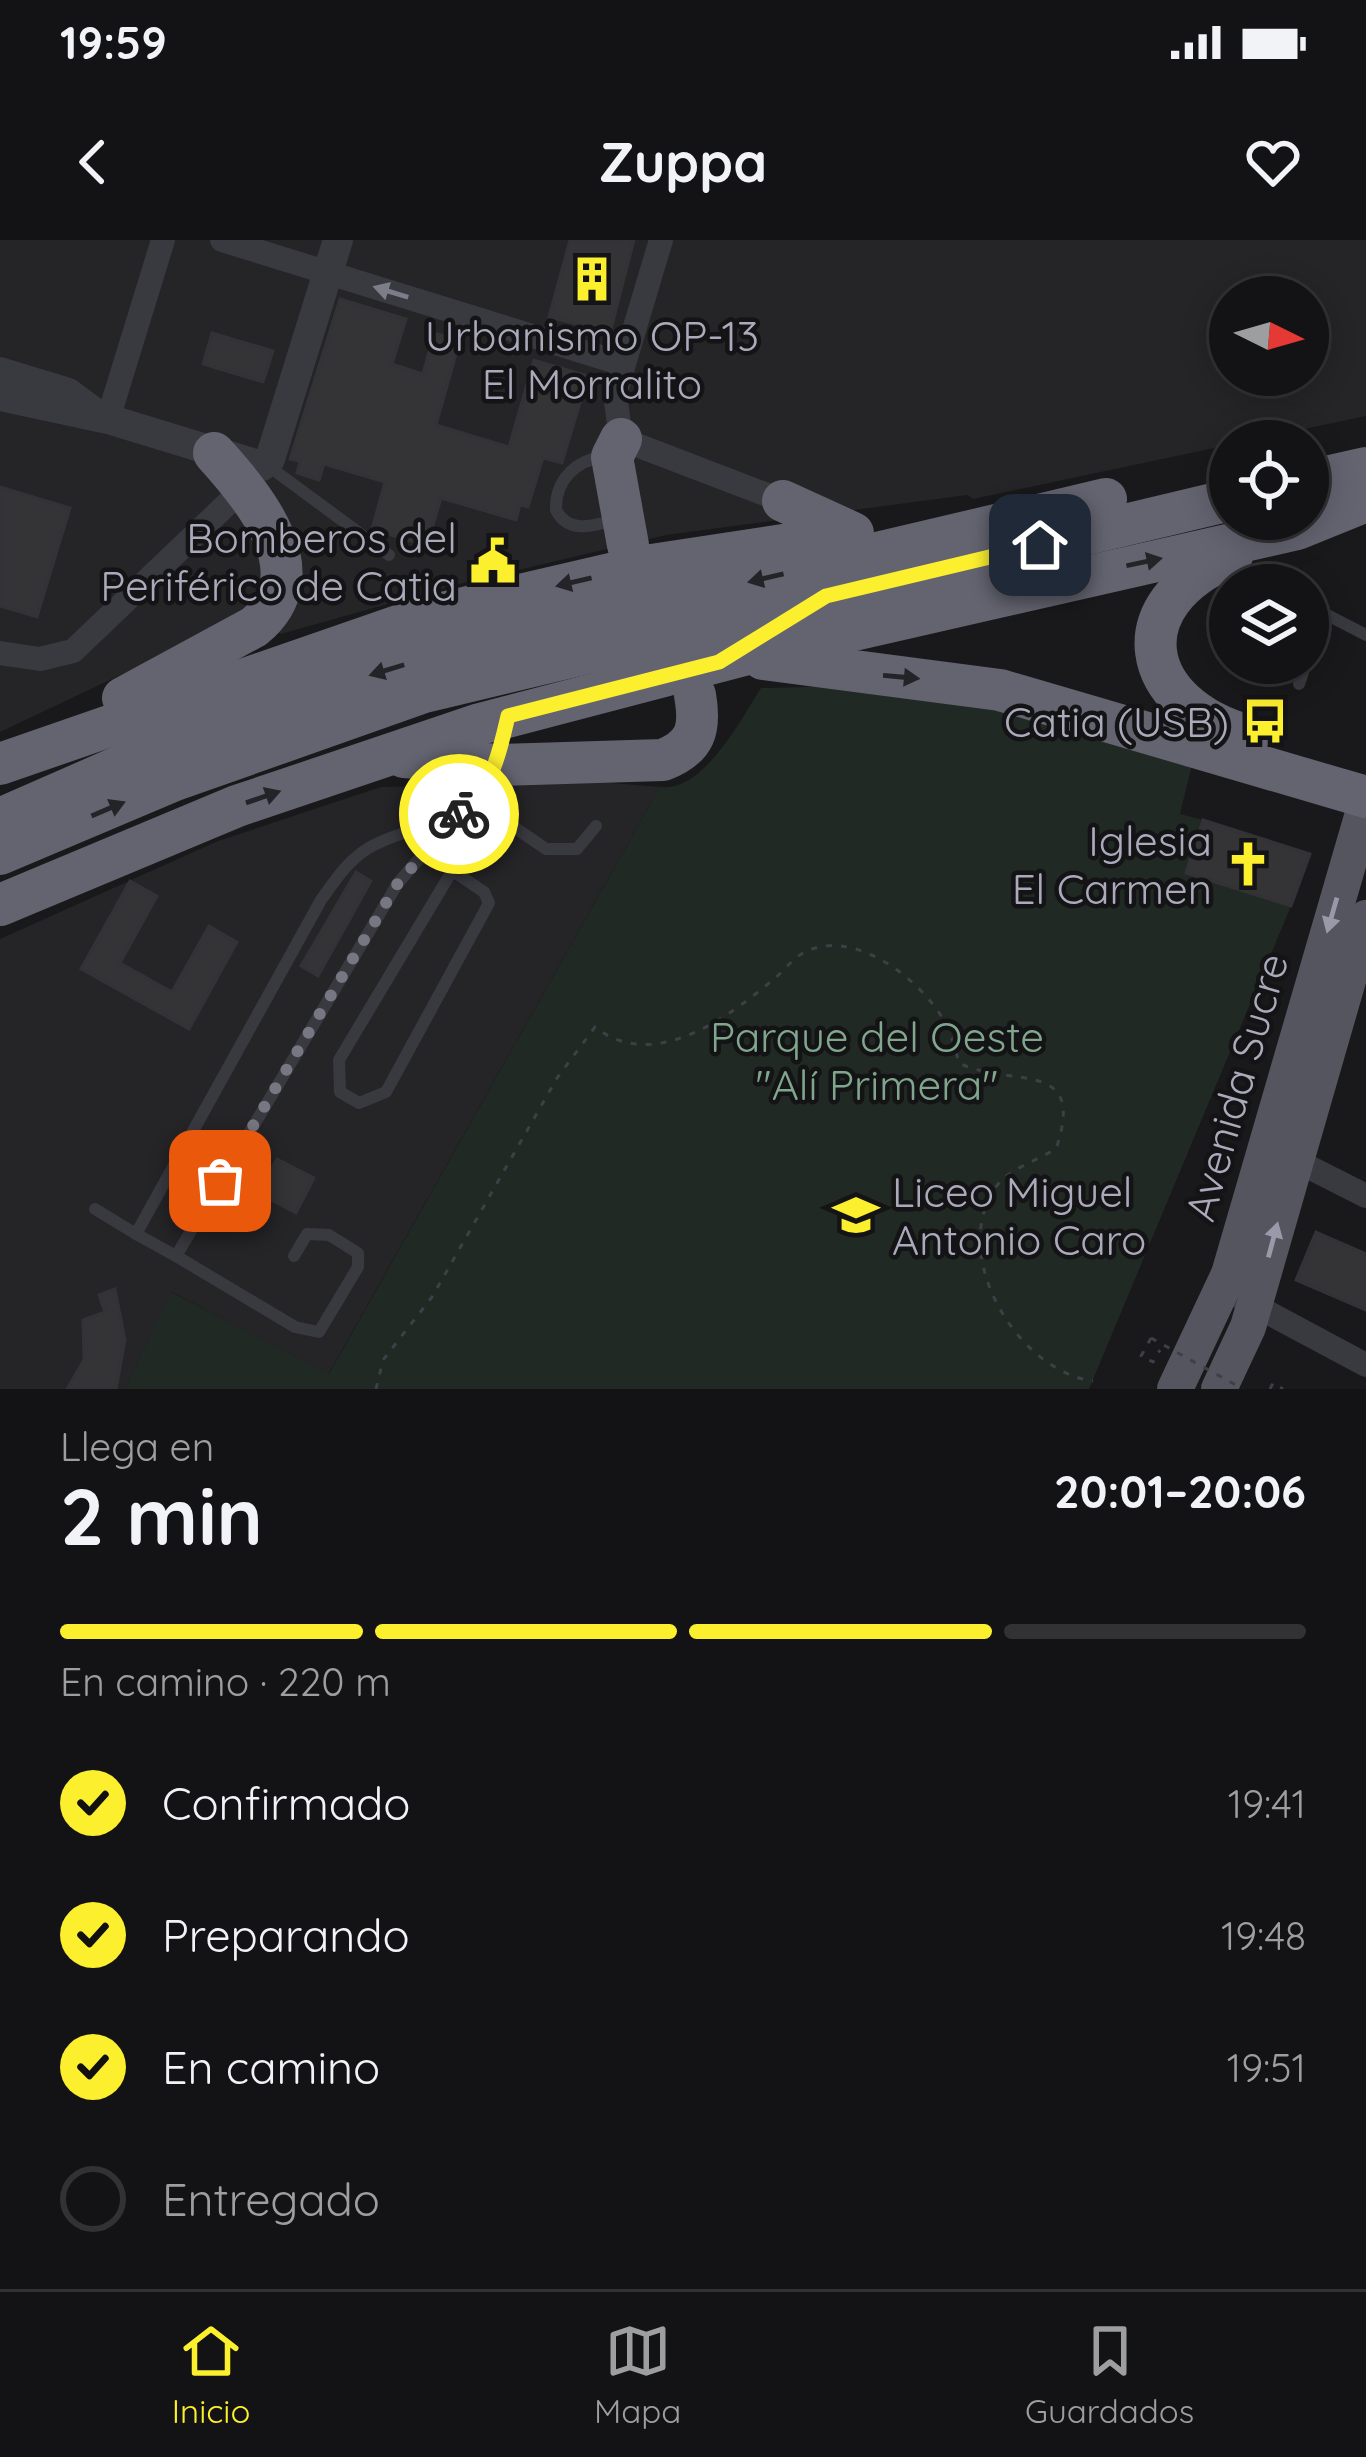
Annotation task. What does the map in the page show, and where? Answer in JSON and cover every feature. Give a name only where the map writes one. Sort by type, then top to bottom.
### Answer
[{"type":"highway","points":[[1329,450],[1366,442]]},
{"type":"highway","points":[[616,448],[625,531]]},
{"type":"highway","points":[[17,756],[270,614],[278,594],[274,532],[255,475],[214,453]]},
{"type":"highway","points":[[1329,477],[1366,468]]},
{"type":"highway","points":[[0,819],[140,758],[390,668],[1209,477]]},
{"type":"highway","points":[[1329,517],[1366,501]]},
{"type":"highway","points":[[0,854],[175,780],[424,692],[1209,505]]},
{"type":"highway","points":[[17,756],[421,618],[645,566],[780,522],[854,534],[921,522],[962,531]]},
{"type":"highway","points":[[497,753],[719,671],[1256,540]]},
{"type":"highway","points":[[1273,540],[1222,561],[1175,592],[1157,620],[1156,662],[1164,684],[1207,722],[1366,768]]},
{"type":"highway","points":[[0,905],[237,806],[385,755],[497,753],[663,760],[685,751],[695,738],[719,671],[826,596]]},
{"type":"highway","points":[[719,671],[1000,690],[1366,800]]},
{"type":"main road","name":"Avenida Sucre","points":[[1220,1389],[1238,1297],[1366,800]]},
{"type":"main road","name":"Avenida Sucre","points":[[1175,1389],[1238,1297],[1295,1160],[1365,924]]},
{"type":"street","points":[[108,419],[163,240]]},
{"type":"street","points":[[222,240],[623,364]]},
{"type":"street","points":[[0,653],[40,659],[73,651],[255,475],[338,240]]},
{"type":"street","points":[[661,240],[615,394],[616,448],[780,522]]},
{"type":"street","points":[[0,369],[69,390],[108,419]]},
{"type":"street","points":[[0,396],[108,419],[214,453]]},
{"type":"street","points":[[1295,1160],[1366,1196]]},
{"type":"street","points":[[1238,1297],[1366,1365]]},
{"type":"lane","points":[[616,448],[568,472],[559,488],[556,510],[564,521],[581,527],[625,531]]},
{"type":"lane","points":[[255,475],[389,554]]},
{"type":"lane","points":[[1329,616],[1366,635]]},
{"type":"lane","points":[[176,1256],[398,883],[456,816],[497,753],[546,849],[577,849],[596,826]]},
{"type":"lane","points":[[136,1234],[321,900],[348,864],[373,846],[456,816]]},
{"type":"lane","points":[[425,852],[484,892],[489,903],[386,1092],[359,1103],[340,1092],[339,1060],[452,871]]},
{"type":"lane","points":[[95,1209],[295,1327],[319,1332],[358,1267],[358,1253],[318,1232],[307,1234],[294,1256]]},
{"type":"path","points":[[376,1389],[383,1360],[432,1297],[557,1078],[595,1027],[616,1043],[642,1046],[710,1028],[800,955],[818,947],[863,951],[895,968],[943,1018],[959,1063],[981,1074],[1035,1078],[1058,1088],[1064,1099],[1056,1149],[1001,1180],[982,1216],[980,1249],[984,1281],[1037,1355],[1056,1371],[1093,1381]]},
{"type":"path","points":[[1166,1339],[1153,1362],[1142,1356],[1151,1338],[1243,1389]]},
{"type":"path","points":[[1270,1389],[1273,1383],[1283,1389]]},
{"type":"shaded area","points":[[0,240],[1366,240],[1366,416],[1329,424],[1329,420],[1209,420],[1209,449],[973,499],[967,495],[666,535],[451,586],[281,634],[243,617],[0,732]]},
{"type":"shaded area","points":[[599,782],[660,787],[328,1375],[172,1292],[125,1389],[0,1389],[0,939],[218,841],[381,787]]},
{"type":"green space","name":"Parque del Oeste \"Alí Primera\"","points":[[849,686],[976,704],[1192,765],[1180,814],[1203,820],[1186,873],[1291,906],[1089,1389],[125,1389],[171,1292],[329,1374],[660,787],[676,786],[706,766],[761,688]]},
{"type":"building","name":"Urbanismo OP-13 El Morralito","points":[[570,240],[634,240],[610,333],[549,317]]},
{"type":"building","points":[[340,299],[406,319],[392,364],[423,374],[434,333],[460,340],[436,425],[509,447],[534,360],[588,376],[562,463],[543,458],[528,507],[520,505],[516,520],[441,498],[427,546],[372,529],[385,482],[324,464],[319,480],[297,473],[300,461],[290,459]]},
{"type":"building","points":[[212,333],[273,351],[263,382],[203,364]]},
{"type":"building","points":[[0,487],[70,508],[37,617],[0,606]]},
{"type":"building","name":"Iglesia El Carmen","points":[[1203,820],[1310,854],[1291,906],[1186,873]]},
{"type":"building","points":[[356,872],[371,881],[318,976],[301,966]]},
{"type":"building","points":[[130,881],[157,896],[120,963],[172,992],[209,926],[237,942],[189,1029],[81,969]]},
{"type":"building","points":[[277,1159],[314,1178],[296,1213],[258,1193]]},
{"type":"building","points":[[1316,1232],[1366,1254],[1366,1310],[1296,1280]]},
{"type":"building","points":[[115,1289],[125,1340],[116,1389],[67,1389],[84,1360],[83,1320],[105,1312],[99,1295]]},
{"type":"way so far","points":[[220,1181],[398,883],[459,814]]},
{"type":"place","name":"Urbanismo OP-13 El Morralito","points":[[592,279]]},
{"type":"place","name":"Bomberos del Periférico de Catia","points":[[493,561]]},
{"type":"place","name":"Catia (USB)","points":[[1265,721]]},
{"type":"place","name":"Iglesia El Carmen","points":[[1248,864]]},
{"type":"place","name":"Liceo Miguel Antonio Caro","points":[[856,1215]]},
{"type":"route","points":[[459,814],[476,801],[496,765],[508,716],[719,662],[826,596],[1040,545]]}]
